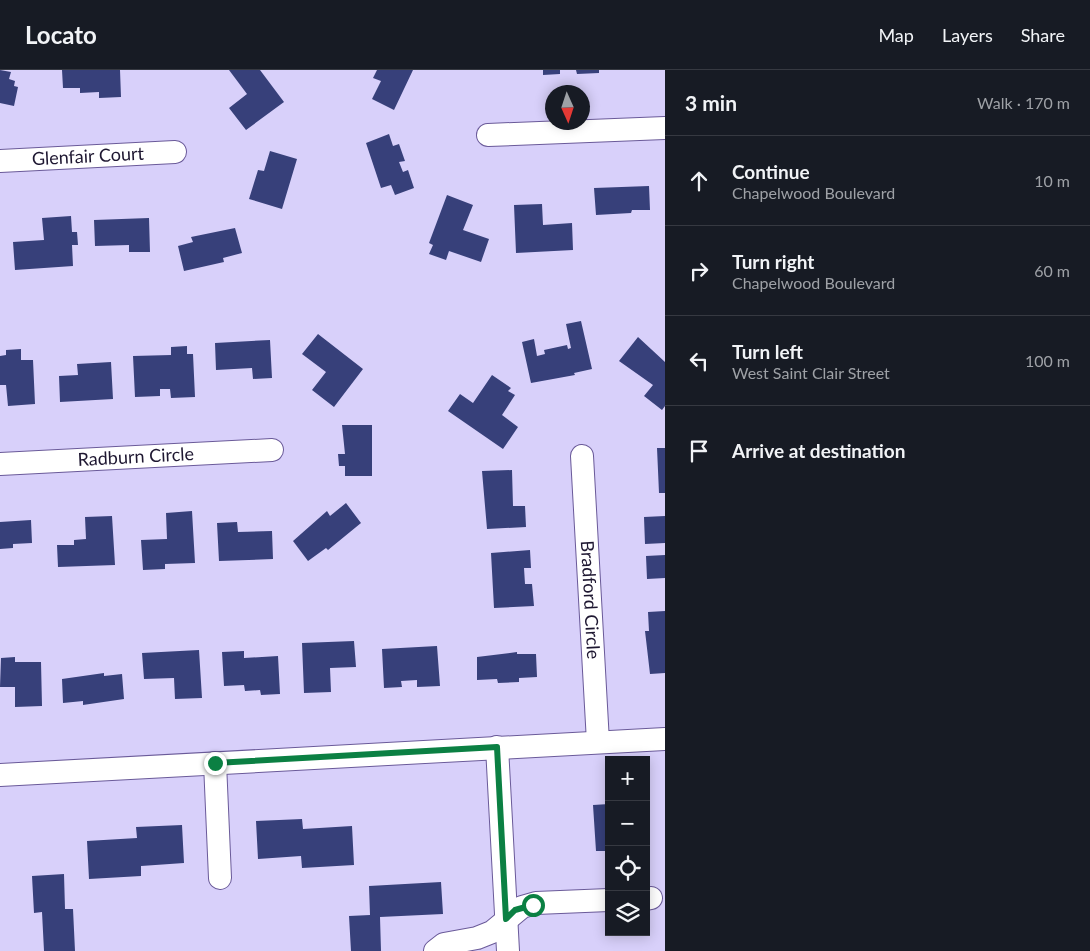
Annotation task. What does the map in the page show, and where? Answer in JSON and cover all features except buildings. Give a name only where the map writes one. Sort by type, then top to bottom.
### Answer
[{"type":"street","points":[[488,136],[665,128]]},
{"type":"street","name":"Glenfair Court","points":[[0,161],[175,152]]},
{"type":"street","name":"Radburn Circle","points":[[0,464],[272,450]]},
{"type":"street","name":"Bradford Circle","points":[[582,456],[598,742]]},
{"type":"street","points":[[0,775],[665,738]]},
{"type":"street","points":[[497,747],[508,951]]},
{"type":"street","points":[[215,763],[220,878]]},
{"type":"street","points":[[434,951],[444,944],[477,938],[492,932],[515,910],[536,903],[605,900]]},
{"type":"route","points":[[215,763],[497,747],[506,919],[515,910],[533,905]]}]
